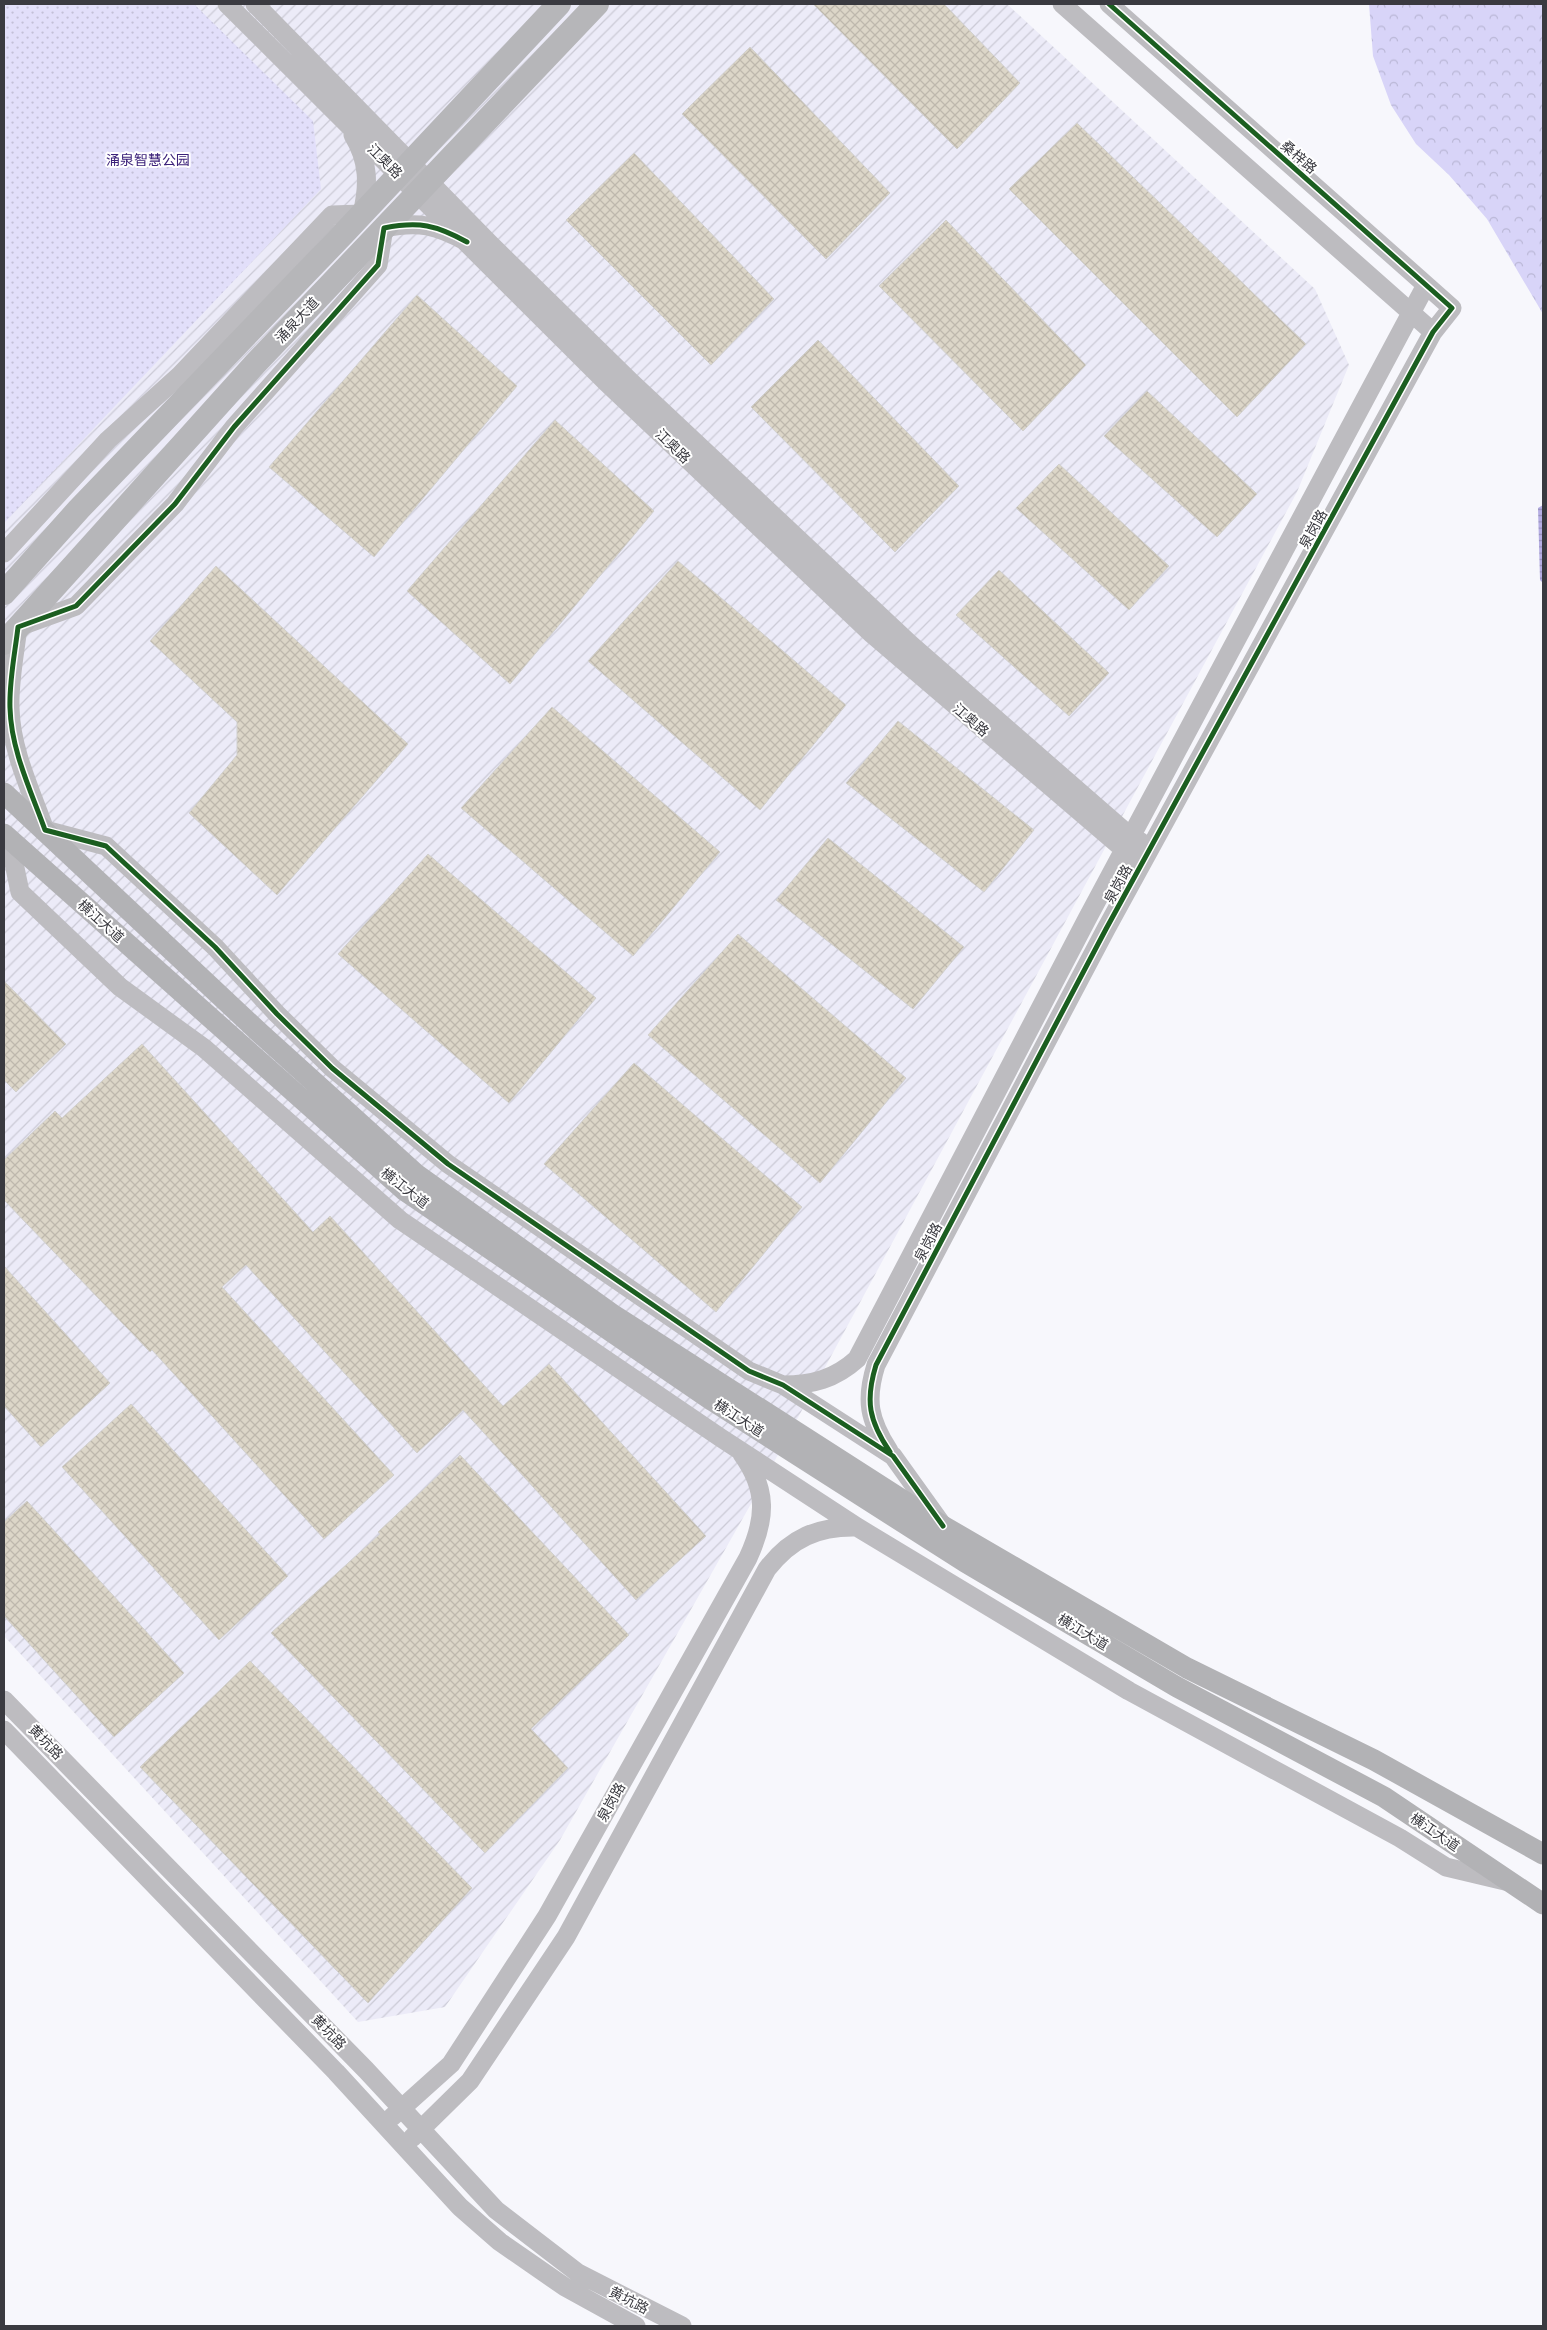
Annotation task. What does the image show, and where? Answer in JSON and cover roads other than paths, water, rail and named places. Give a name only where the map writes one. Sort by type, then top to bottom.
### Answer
[{"type":"main road","name":"涌泉大道","points":[[4,593],[79,509],[362,214],[559,4]]},
{"type":"main road","name":"涌泉大道","points":[[11,635],[255,364],[596,4]]},
{"type":"main road","name":"横江大道","points":[[4,793],[261,1034],[416,1174],[612,1314],[943,1526],[1187,1668],[1374,1760],[1543,1854]]},
{"type":"main road","name":"横江大道","points":[[6,837],[404,1190],[713,1401],[965,1562],[1177,1687],[1384,1797],[1543,1904]]},
{"type":"street","name":"江奥路","points":[[227,4],[342,117],[404,168]]},
{"type":"street","name":"江奥路","points":[[255,4],[423,187],[895,631],[1127,844]]},
{"type":"street","points":[[1062,4],[1433,332]]},
{"type":"street","name":"桑梓路","points":[[1109,4],[1452,308],[1433,332]]},
{"type":"street","points":[[4,553],[108,440],[180,375],[332,214],[362,214],[368,192],[368,174],[357,141],[342,117]]},
{"type":"street","name":"江奥路","points":[[423,187],[467,242],[605,381],[872,634],[1127,844],[1146,856]]},
{"type":"street","points":[[467,242],[447,231],[427,225],[402,225],[384,228],[378,265],[234,427],[175,504],[76,606],[11,635],[10,699],[11,726],[15,745],[45,830],[106,846],[215,947],[277,1014],[332,1068],[448,1164],[749,1371],[783,1385],[893,1456]]},
{"type":"street","name":"泉岗路","points":[[783,1385],[806,1385],[820,1382],[846,1369],[859,1355],[1127,844],[1426,284]]},
{"type":"street","name":"泉岗路","points":[[943,1526],[876,1430],[870,1413],[870,1384],[876,1365],[1146,856],[1433,332]]},
{"type":"street","points":[[6,837],[20,892],[120,987],[204,1048],[400,1220],[700,1424],[857,1527],[1129,1691],[1400,1838],[1446,1867],[1509,1881]]},
{"type":"street","points":[[859,1355],[876,1365]]},
{"type":"street","points":[[716,1380],[730,1357]]},
{"type":"street","points":[[700,1424],[713,1401]]},
{"type":"street","name":"泉岗路","points":[[384,2124],[451,2064],[547,1916],[748,1558],[756,1541],[763,1508],[760,1488],[753,1470],[738,1449]]},
{"type":"street","name":"泉岗路","points":[[403,2145],[421,2130],[470,2081],[566,1937],[766,1569],[789,1544],[804,1535],[837,1526],[857,1527]]},
{"type":"street","points":[[902,1553],[915,1530]]},
{"type":"street","points":[[748,1558],[766,1569]]},
{"type":"street","name":"黄坑路","points":[[4,1700],[366,2070],[496,2210],[570,2268],[640,2306],[682,2326]]},
{"type":"street","name":"黄坑路","points":[[4,1730],[322,2058],[460,2207],[500,2242],[565,2287],[636,2326]]},
{"type":"park label","name":"涌泉智慧公园","points":[[148,160]]}]
